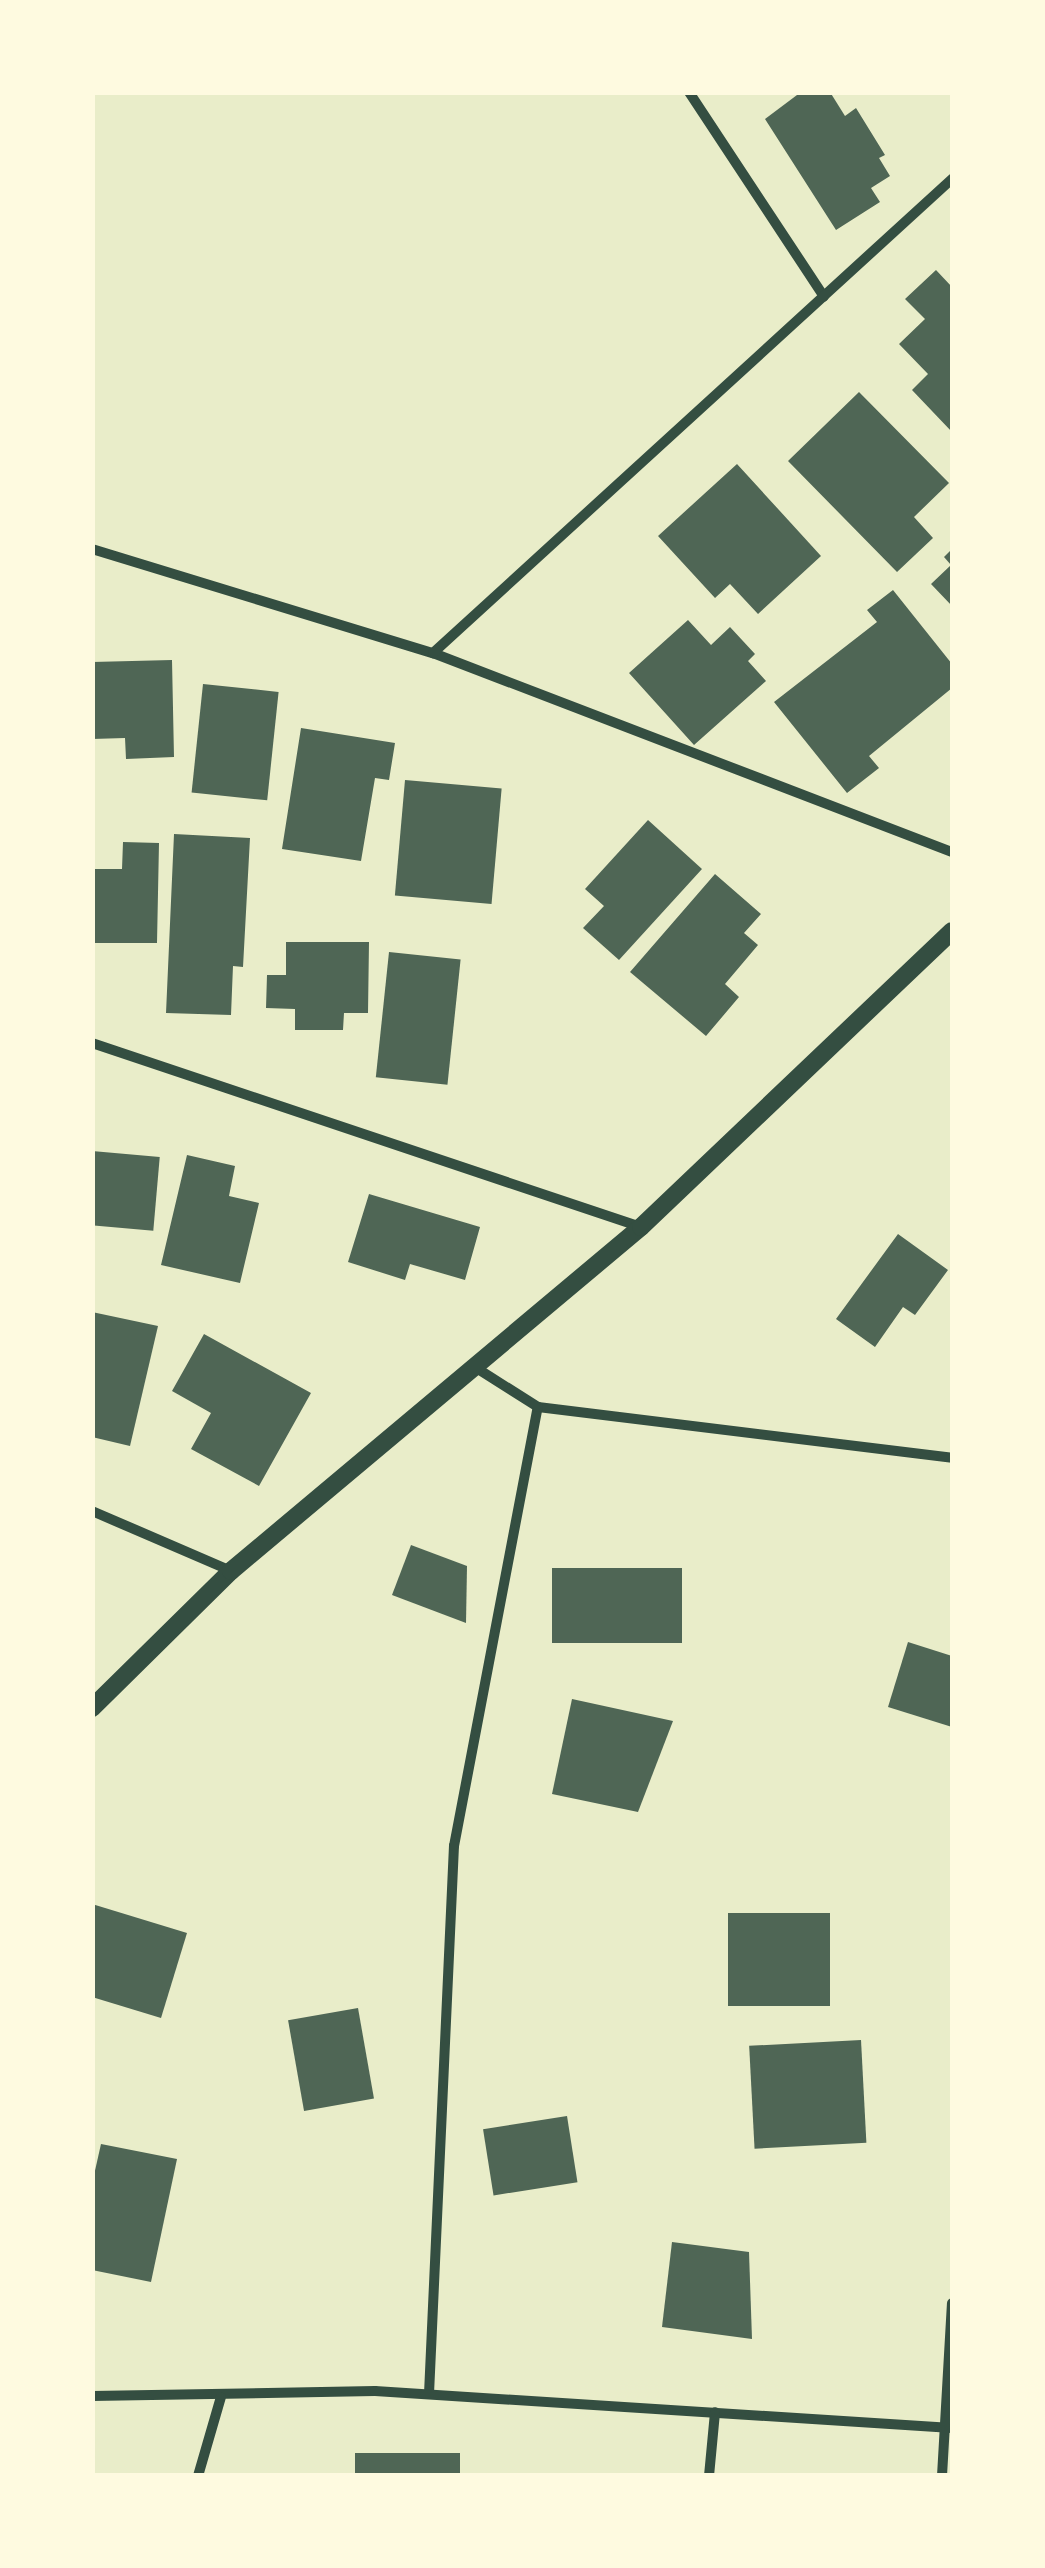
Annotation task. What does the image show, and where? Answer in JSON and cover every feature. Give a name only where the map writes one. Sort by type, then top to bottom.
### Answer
[{"type":"street","points":[[689,92],[824,296]]},
{"type":"street","points":[[433,652],[952,178]]},
{"type":"street","points":[[92,549],[433,652],[952,852]]},
{"type":"street","points":[[92,1708],[231,1572],[641,1227],[952,930]]},
{"type":"street","points":[[92,1042],[641,1227]]},
{"type":"street","points":[[478,1368],[538,1406],[952,1458]]},
{"type":"street","points":[[429,2394],[454,1846],[538,1406]]},
{"type":"street","points":[[92,1511],[231,1572]]},
{"type":"street","points":[[942,2476],[949,2428],[952,2303]]},
{"type":"street","points":[[92,2396],[429,2394],[949,2428]]},
{"type":"street","points":[[198,2476],[222,2397]]},
{"type":"street","points":[[709,2476],[715,2412]]},
{"type":"building","points":[[801,92],[830,92],[845,116],[856,108],[885,155],[879,158],[890,176],[871,188],[880,202],[836,230],[765,119]]},
{"type":"building","points":[[936,270],[952,287],[952,432],[912,390],[928,374],[899,344],[925,319],[905,299]]},
{"type":"building","points":[[859,392],[949,483],[914,517],[933,538],[897,572],[788,461]]},
{"type":"building","points":[[737,464],[821,556],[758,614],[730,584],[715,598],[658,536]]},
{"type":"building","points":[[952,549],[952,606],[931,584],[951,565],[944,557]]},
{"type":"building","points":[[893,590],[952,664],[952,688],[869,756],[879,768],[847,793],[774,702],[877,622],[867,610]]},
{"type":"building","points":[[688,620],[711,645],[730,627],[755,654],[748,661],[766,681],[694,745],[629,673]]},
{"type":"building","points":[[172,660],[174,757],[126,759],[125,738],[92,739],[92,662]]},
{"type":"building","points":[[203,684],[279,692],[267,800],[192,792]]},
{"type":"building","points":[[301,728],[395,743],[389,780],[375,778],[361,861],[282,849]]},
{"type":"building","points":[[405,780],[502,788],[492,904],[395,896]]},
{"type":"building","points":[[648,820],[702,869],[619,960],[583,928],[604,906],[585,889]]},
{"type":"building","points":[[174,834],[250,838],[243,967],[233,966],[231,1015],[166,1013]]},
{"type":"building","points":[[123,842],[159,843],[157,943],[92,943],[92,869],[122,869]]},
{"type":"building","points":[[715,874],[761,914],[744,933],[758,945],[725,984],[739,997],[706,1036],[630,972]]},
{"type":"building","points":[[286,942],[369,942],[368,1013],[344,1013],[343,1030],[295,1030],[295,1009],[266,1008],[267,975],[286,975]]},
{"type":"building","points":[[389,952],[461,960],[447,1085],[376,1077]]},
{"type":"building","points":[[92,1151],[160,1157],[153,1231],[92,1225]]},
{"type":"building","points":[[187,1155],[235,1166],[229,1196],[259,1203],[240,1283],[161,1265]]},
{"type":"building","points":[[369,1194],[480,1227],[465,1280],[410,1264],[405,1280],[348,1262]]},
{"type":"building","points":[[898,1234],[948,1270],[915,1315],[903,1307],[875,1347],[836,1319]]},
{"type":"building","points":[[92,1312],[158,1326],[130,1446],[92,1437]]},
{"type":"building","points":[[204,1334],[311,1393],[259,1486],[191,1449],[211,1413],[172,1391]]},
{"type":"building","points":[[411,1545],[467,1566],[466,1623],[392,1595]]},
{"type":"building","points":[[552,1568],[682,1568],[682,1643],[552,1643]]},
{"type":"building","points":[[908,1642],[952,1656],[952,1727],[888,1707]]},
{"type":"building","points":[[572,1699],[673,1721],[638,1812],[552,1794]]},
{"type":"building","points":[[92,1904],[187,1933],[161,2018],[92,1997]]},
{"type":"building","points":[[728,1913],[830,1913],[830,2006],[728,2006]]},
{"type":"building","points":[[358,2008],[374,2099],[304,2111],[288,2020]]},
{"type":"building","points":[[861,2040],[866,2143],[755,2149],[749,2046]]},
{"type":"building","points":[[567,2116],[577,2182],[494,2195],[483,2129]]},
{"type":"building","points":[[101,2144],[177,2159],[151,2282],[92,2270],[92,2184]]},
{"type":"building","points":[[672,2242],[749,2252],[752,2339],[662,2327]]},
{"type":"building","points":[[355,2453],[460,2453],[460,2476],[355,2476]]}]
